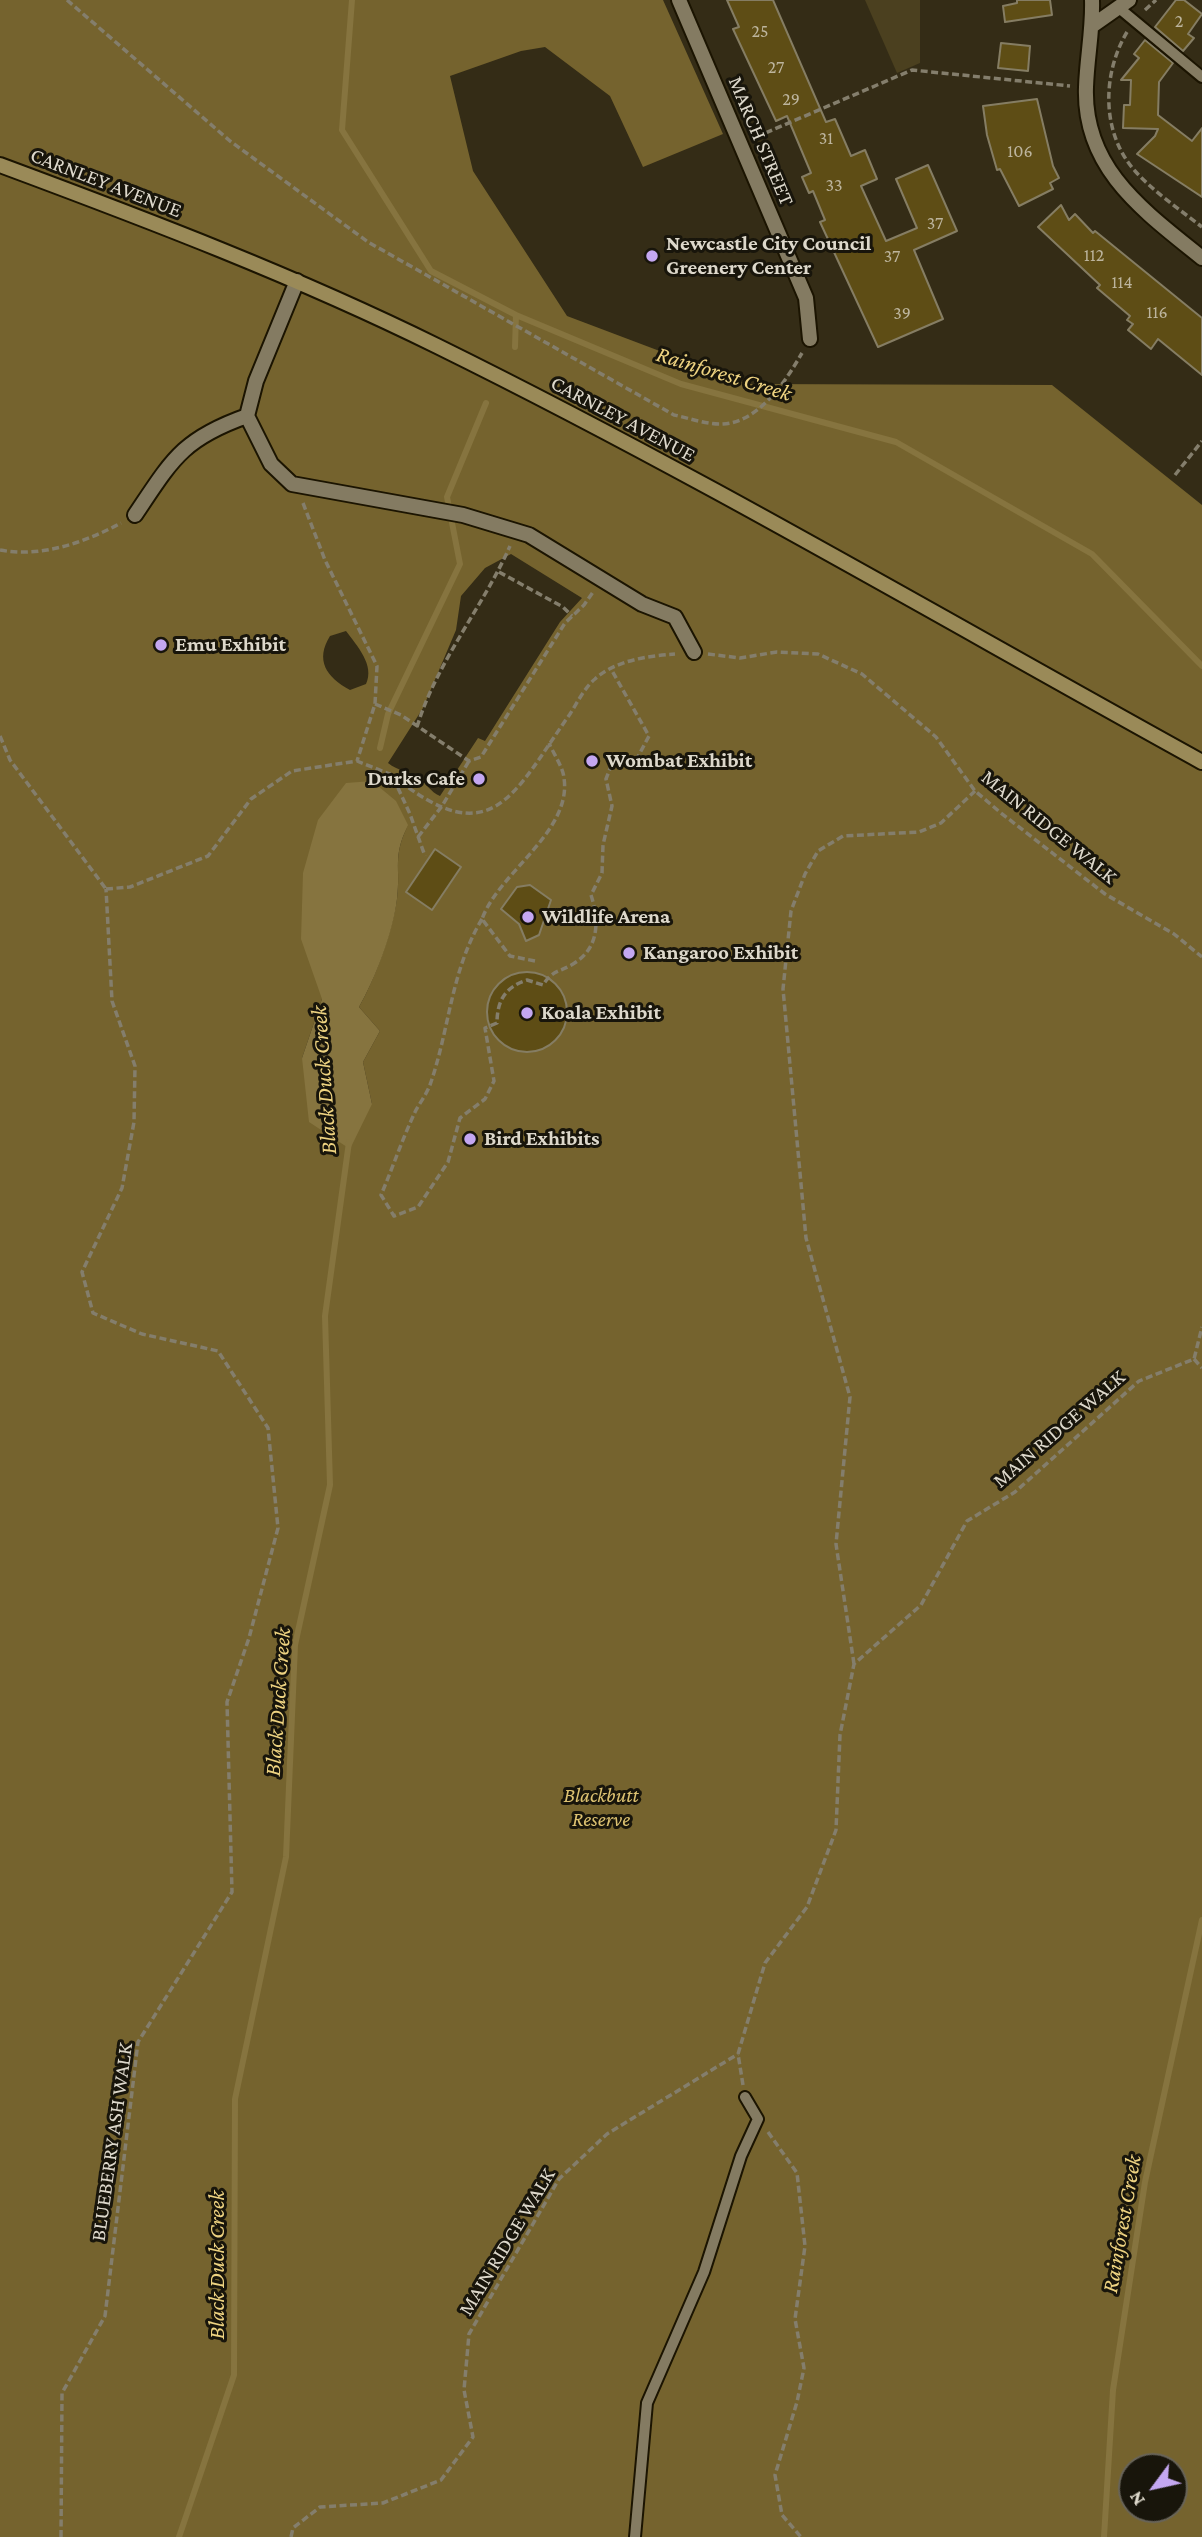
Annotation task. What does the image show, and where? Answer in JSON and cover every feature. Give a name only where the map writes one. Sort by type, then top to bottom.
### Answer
[{"type":"main road","name":"CARNLEY AVENUE","points":[[0,165],[297,281],[435,345],[574,415],[1202,762]]},
{"type":"street","name":"MARCH STREET","points":[[679,0],[806,298],[810,339]]},
{"type":"street","points":[[1092,0],[1093,26],[1086,87],[1093,139],[1110,174],[1138,206],[1202,258]]},
{"type":"street","points":[[1093,26],[1124,4]]},
{"type":"street","points":[[297,281],[256,381],[247,416],[271,464],[292,484],[436,509],[529,535],[642,604],[675,617],[694,652]]},
{"type":"street","points":[[135,515],[184,447],[217,427],[247,416]]},
{"type":"lane","points":[[1124,4],[1133,22],[1202,77]]},
{"type":"lane","points":[[635,2537],[647,2403],[704,2272],[741,2156],[758,2119],[745,2097]]},
{"type":"path","points":[[67,0],[230,141],[368,242],[674,415],[723,424],[752,414],[788,377],[810,339]]},
{"type":"path","points":[[1156,0],[1133,22],[1115,56],[1108,88],[1115,135],[1138,174],[1202,227]]},
{"type":"path","points":[[740,144],[912,70],[1086,87]]},
{"type":"path","points":[[1175,475],[1202,441]]},
{"type":"path","points":[[292,484],[309,514],[325,560],[377,666],[375,704],[357,761]]},
{"type":"path","points":[[0,550],[13,553],[84,543],[135,515]]},
{"type":"path","points":[[417,727],[442,671],[498,572],[516,531]]},
{"type":"path","points":[[498,572],[563,607],[572,617]]},
{"type":"path","points":[[418,837],[442,806],[469,761],[481,757],[493,741],[565,623],[584,605],[600,579]]},
{"type":"path","name":"MAIN RIDGE WALK","points":[[694,652],[740,658],[777,652],[818,654],[862,674],[936,737],[975,791],[1105,894],[1174,934],[1202,957]]},
{"type":"path","points":[[0,736],[10,760],[106,889],[130,887],[208,856],[251,799],[292,771],[357,761],[391,775],[424,799],[442,806],[478,815],[491,810],[517,791],[594,680],[611,669],[658,655]]},
{"type":"path","points":[[549,743],[565,778],[560,810],[535,849],[507,876],[488,902],[482,919],[468,941],[456,975],[451,1009],[431,1084],[415,1112],[381,1195],[394,1216],[418,1207],[448,1162],[460,1118],[485,1099],[494,1081],[485,1028],[497,1023],[497,1007],[505,992],[527,980],[543,985],[550,972],[575,963],[592,943],[599,919],[592,895],[602,873],[603,845],[612,806],[606,779],[611,766],[634,764],[649,736],[611,669]]},
{"type":"path","points":[[375,704],[401,715],[469,761]]},
{"type":"path","points":[[391,775],[425,856]]},
{"type":"path","points":[[745,2097],[738,2054],[765,1963],[807,1907],[836,1830],[840,1735],[854,1664],[836,1544],[850,1397],[806,1238],[783,989],[791,911],[805,874],[818,851],[843,836],[919,832],[941,823],[975,791]]},
{"type":"path","name":"BLUEBERRY ASH WALK","points":[[61,2537],[62,2393],[105,2316],[138,2042],[233,1892],[227,1702],[249,1638],[278,1528],[268,1428],[218,1351],[142,1334],[93,1313],[82,1272],[122,1188],[134,1122],[135,1066],[112,1001],[106,889]]},
{"type":"path","points":[[482,919],[510,957],[535,961]]},
{"type":"path","points":[[1202,1327],[1194,1359],[1202,1368]]},
{"type":"path","name":"MAIN RIDGE WALK","points":[[854,1664],[921,1605],[967,1521],[1015,1492],[1139,1381],[1194,1359]]},
{"type":"path","name":"MAIN RIDGE WALK","points":[[291,2537],[293,2528],[320,2507],[383,2504],[441,2480],[473,2437],[464,2390],[469,2334],[559,2179],[607,2134],[738,2054]]},
{"type":"path","points":[[758,2119],[797,2172],[806,2246],[795,2319],[804,2368],[797,2403],[775,2474],[782,2515],[801,2537]]},
{"type":"shaded area","points":[[865,0],[920,0],[920,63],[897,73]]},
{"type":"green space","name":"Blackbutt Reserve","points":[[0,0],[663,0],[723,134],[643,167],[610,96],[545,47],[521,51],[450,76],[473,171],[567,316],[747,384],[1052,385],[1202,505],[1202,2537],[0,2537]],"holes":[[[511,554],[582,598],[560,622],[485,741],[478,738],[440,796],[415,776],[388,763],[423,708],[456,630],[461,596],[485,568]],[[346,631],[364,656],[368,670],[366,684],[350,690],[329,674],[323,660],[330,636]],[[408,825],[400,846],[397,899],[387,941],[359,1007],[380,1031],[363,1062],[372,1104],[302,1058],[322,999]]]},
{"type":"water","points":[[372,781],[396,801],[408,825],[400,846],[397,899],[392,926],[377,969],[359,1007],[380,1031],[363,1062],[372,1104],[350,1149],[309,1122],[302,1058],[322,999],[301,939],[303,873],[318,820],[346,783]]},
{"type":"building","points":[[727,0],[773,0],[826,122],[835,119],[851,156],[865,150],[877,179],[861,186],[886,241],[917,228],[896,179],[928,165],[957,231],[914,250],[943,319],[878,347],[820,222],[825,220],[813,191],[809,193],[802,177],[811,173],[787,116],[776,121],[733,29],[739,27]]},
{"type":"building","points":[[1017,0],[1050,0],[1052,15],[1005,22],[1003,6],[1017,3]]},
{"type":"building","points":[[1176,0],[1184,0],[1202,14],[1188,34],[1194,38],[1183,51],[1155,27]]},
{"type":"building","points":[[1145,40],[1173,63],[1159,82],[1158,115],[1192,141],[1202,128],[1202,197],[1137,154],[1155,136],[1158,129],[1123,128],[1124,105],[1130,105],[1131,80],[1121,80],[1139,58],[1134,54]]},
{"type":"building","points":[[1001,43],[1030,46],[1028,71],[998,68]]},
{"type":"building","points":[[1037,99],[1053,166],[1059,178],[1050,183],[1053,189],[1019,206],[1000,169],[997,170],[987,135],[983,106]]},
{"type":"building","points":[[1061,205],[1069,220],[1075,214],[1093,233],[1095,231],[1202,318],[1202,375],[1158,339],[1151,349],[1128,330],[1133,324],[1127,320],[1130,316],[1097,288],[1100,285],[1038,227]]},
{"type":"building","points":[[435,849],[461,867],[432,910],[406,892]]},
{"type":"building","name":"Wildlife Arena","points":[[530,885],[551,900],[539,935],[526,941],[519,924],[501,909],[517,887]]},
{"type":"building","name":"Koala Exhibit","points":[[527,972],[542,975],[555,984],[564,997],[567,1012],[564,1027],[555,1040],[542,1049],[527,1052],[512,1049],[499,1040],[490,1027],[487,1012],[490,997],[499,984],[512,975]]},
{"type":"waterway","name":"Rainforest Creek","points":[[352,0],[342,130],[431,271],[516,315],[681,384],[896,442],[1092,554],[1202,666]]},
{"type":"waterway","name":"Black Duck Creek","points":[[515,347],[516,315]]},
{"type":"waterway","name":"Black Duck Creek","points":[[380,748],[388,714],[460,564],[447,497],[486,403]]},
{"type":"waterway","name":"Black Duck Creek","points":[[179,2537],[234,2375],[235,2099],[286,1857],[295,1645],[330,1485],[325,1316],[349,1142]]},
{"type":"waterway","name":"Rainforest Creek","points":[[1104,2537],[1113,2390],[1145,2182],[1202,1920]]},
{"type":"place","name":"Newcastle City Council Greenery Center","points":[[652,256]]},
{"type":"place","name":"Emu Exhibit","points":[[161,645]]},
{"type":"place","name":"Wombat Exhibit","points":[[592,761]]},
{"type":"place","name":"Durks Cafe","points":[[479,779]]},
{"type":"place","name":"Wildlife Arena","points":[[528,917]]},
{"type":"place","name":"Kangaroo Exhibit","points":[[629,953]]},
{"type":"place","name":"Koala Exhibit","points":[[527,1013]]},
{"type":"place","name":"Bird Exhibits","points":[[470,1139]]}]
